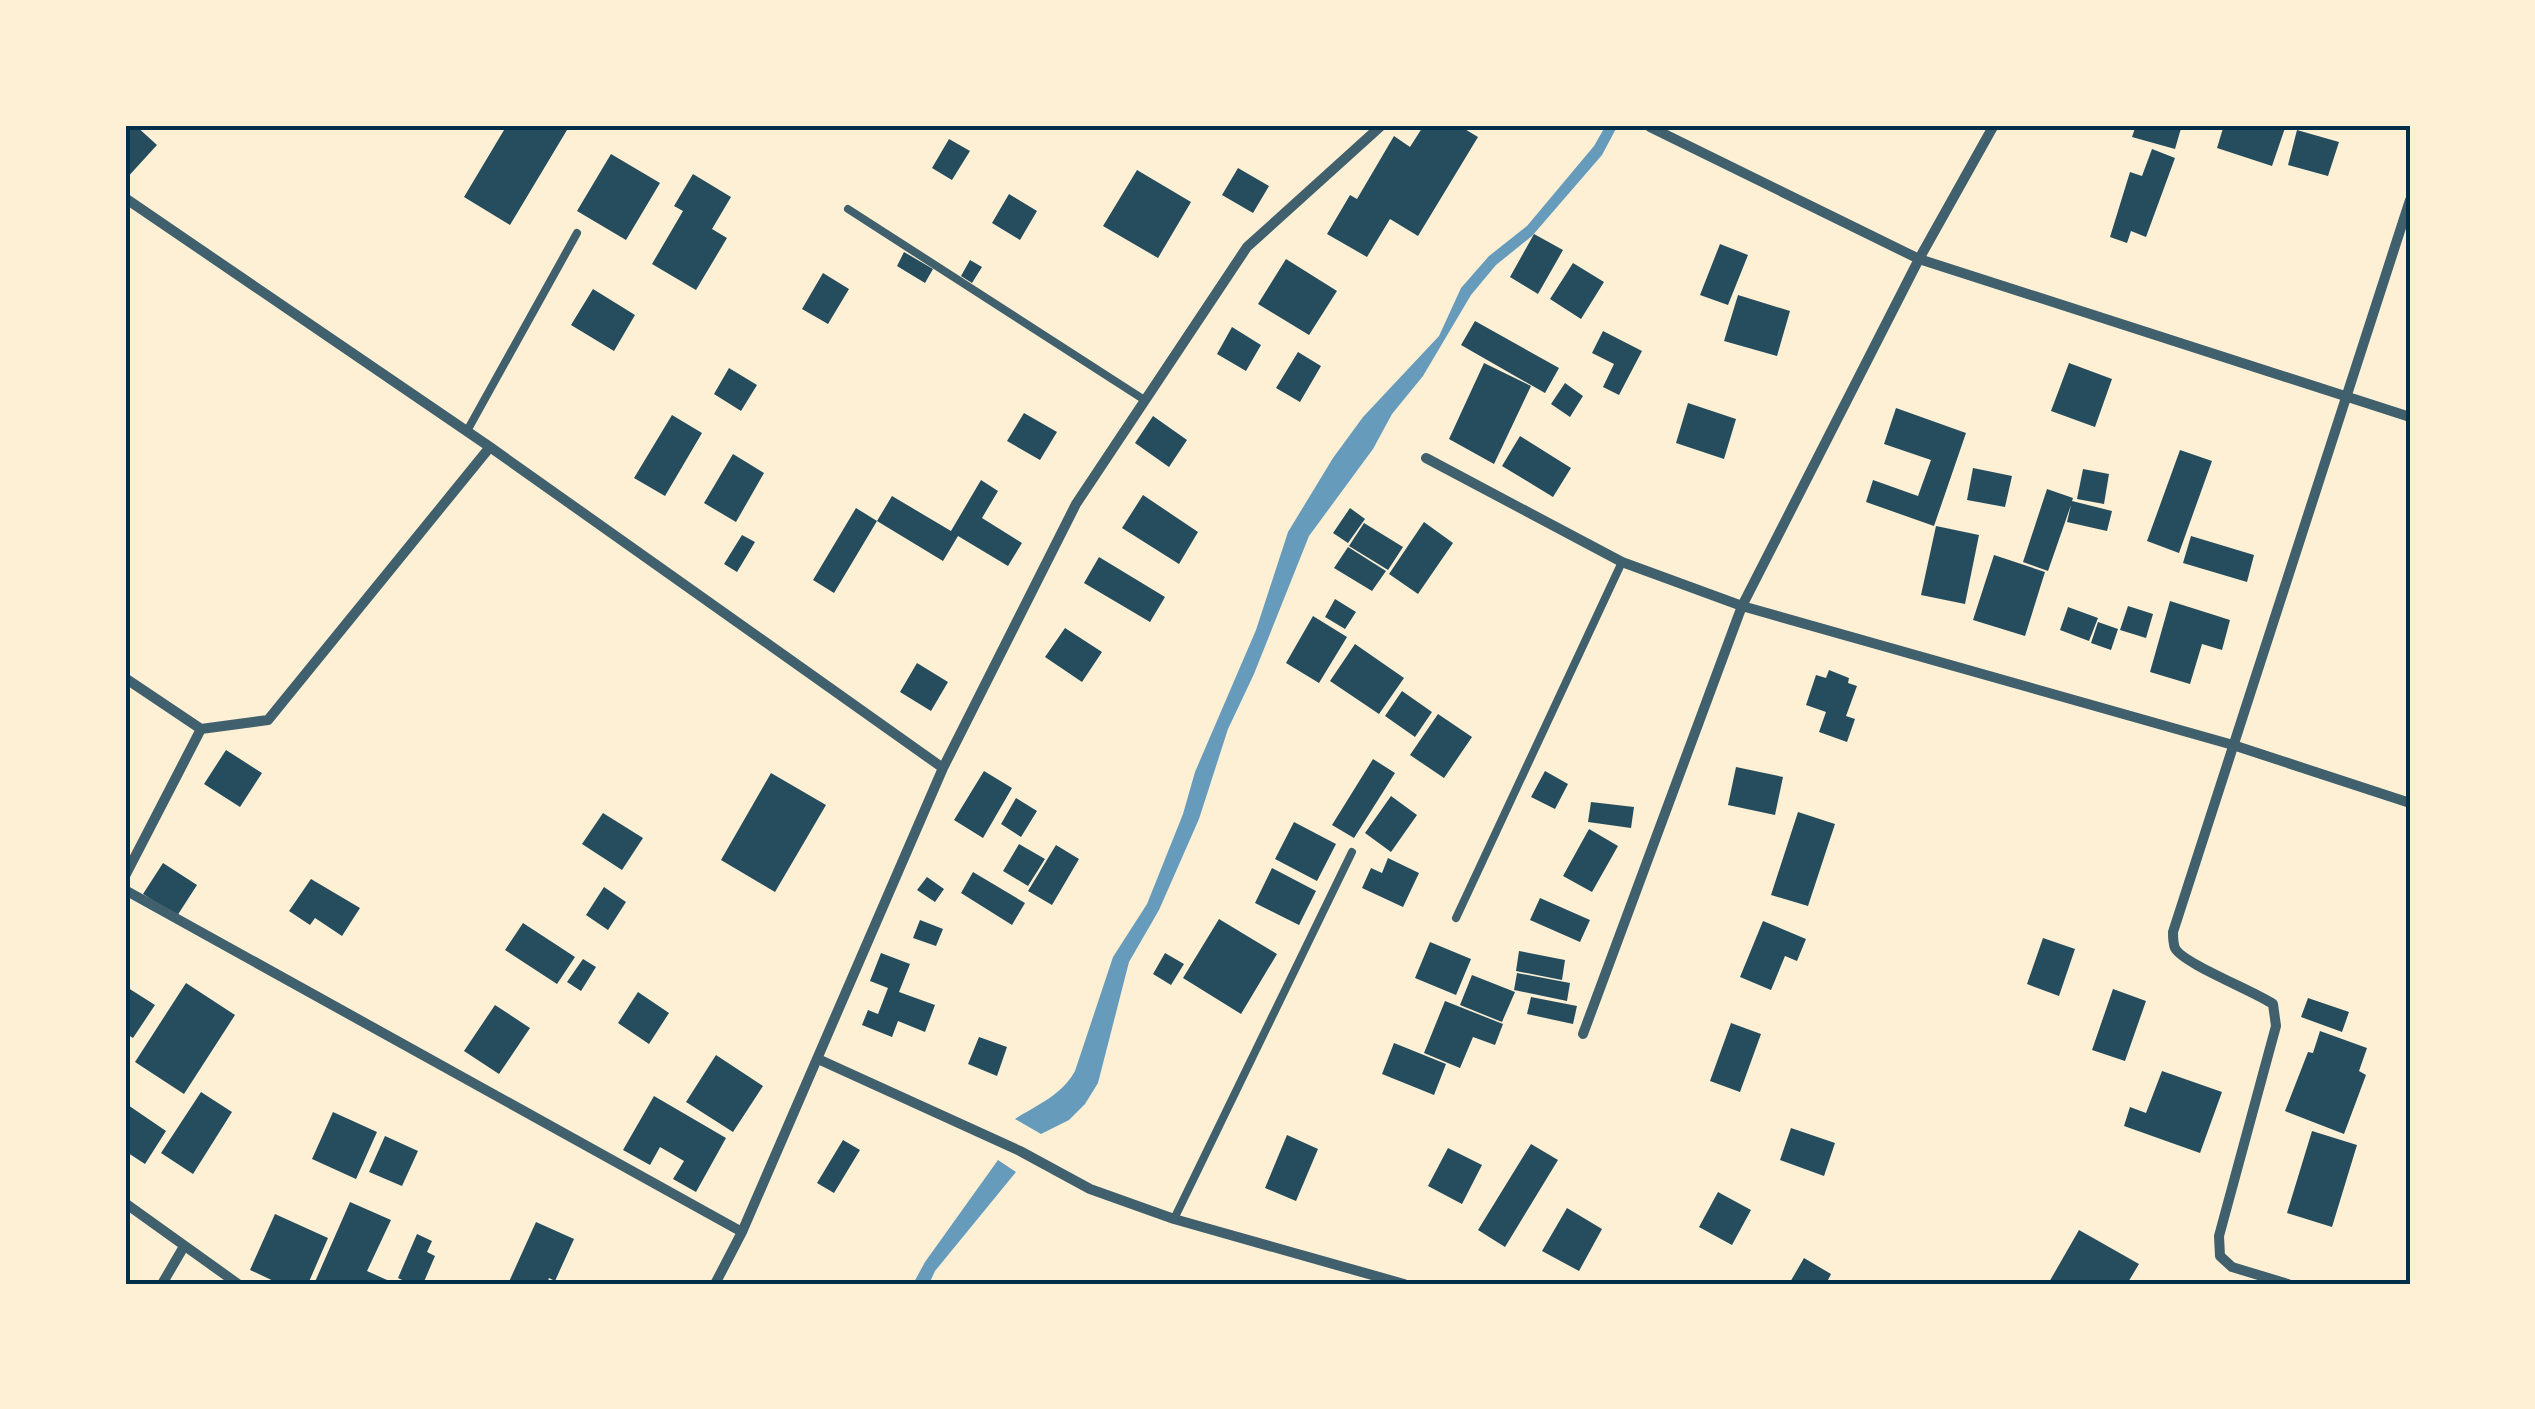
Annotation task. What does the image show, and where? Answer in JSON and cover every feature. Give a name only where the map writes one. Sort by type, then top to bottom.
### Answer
[{"type":"street","points":[[716,1284],[943,768],[1076,504],[1247,246],[1382,125]]},
{"type":"street","points":[[1583,1034],[1742,606],[1919,259],[1994,125]]},
{"type":"street","points":[[1650,127],[1919,259],[2410,418]]},
{"type":"street","points":[[125,198],[490,446],[943,768]]},
{"type":"street","points":[[2288,1284],[2232,1268],[2220,1256],[2219,1236],[2276,1026],[2273,1004],[2254,990],[2186,960],[2176,950],[2172,932],[2410,200]]},
{"type":"street","points":[[125,678],[201,729],[268,720],[490,446]]},
{"type":"street","points":[[1426,458],[1622,562],[1742,606],[2233,745],[2410,803]]},
{"type":"street","points":[[125,876],[201,729]]},
{"type":"street","points":[[125,890],[742,1232]]},
{"type":"street","points":[[818,1059],[1020,1152],[1090,1189],[1174,1218],[1404,1284]]},
{"type":"street","points":[[125,1203],[238,1284]]},
{"type":"street","points":[[162,1284],[184,1248]]},
{"type":"lane","points":[[848,210],[1143,398]]},
{"type":"lane","points":[[466,430],[577,233]]},
{"type":"lane","points":[[1456,918],[1622,562]]},
{"type":"lane","points":[[1174,1218],[1352,852]]},
{"type":"water","points":[[1606,125],[1618,125],[1602,155],[1532,236],[1496,265],[1471,295],[1423,376],[1392,414],[1373,449],[1309,536],[1228,729],[1199,819],[1159,910],[1129,962],[1098,1083],[1069,1120],[1041,1134],[1015,1119],[1056,1093],[1075,1071],[1113,957],[1147,904],[1183,814],[1195,772],[1256,630],[1288,532],[1363,417],[1439,336],[1461,288],[1489,256],[1527,226],[1594,146]]},
{"type":"water","points":[[998,1160],[1016,1172],[935,1271],[929,1284],[913,1284],[925,1262]]},
{"type":"building","points":[[125,125],[135,125],[157,145],[125,180]]},
{"type":"building","points":[[507,125],[570,125],[510,225],[464,197]]},
{"type":"building","points":[[1424,125],[1458,125],[1478,137],[1418,236],[1390,219],[1367,257],[1327,234],[1350,195],[1357,199],[1394,136],[1410,147]]},
{"type":"building","points":[[2136,125],[2182,125],[2175,149],[2132,137]]},
{"type":"building","points":[[2224,125],[2286,125],[2272,166],[2217,148]]},
{"type":"building","points":[[2297,130],[2339,142],[2328,176],[2288,165]]},
{"type":"building","points":[[949,139],[970,151],[952,180],[932,168]]},
{"type":"building","points":[[2152,149],[2175,158],[2146,237],[2131,231],[2127,243],[2110,237],[2130,172],[2142,176]]},
{"type":"building","points":[[611,154],[660,183],[626,240],[577,211]]},
{"type":"building","points":[[1238,168],[1269,186],[1253,213],[1222,195]]},
{"type":"building","points":[[1137,170],[1191,202],[1158,258],[1103,226]]},
{"type":"building","points":[[693,174],[731,197],[712,229],[727,238],[696,290],[652,264],[683,211],[674,206]]},
{"type":"building","points":[[1009,194],[1037,211],[1020,240],[992,223]]},
{"type":"building","points":[[1534,234],[1563,250],[1538,294],[1510,277]]},
{"type":"building","points":[[1720,244],[1748,255],[1728,305],[1700,295]]},
{"type":"building","points":[[904,252],[933,269],[925,283],[897,266]]},
{"type":"building","points":[[1286,259],[1337,291],[1309,335],[1258,304]]},
{"type":"building","points":[[970,260],[982,267],[972,283],[961,276]]},
{"type":"building","points":[[1573,263],[1604,282],[1581,319],[1550,299]]},
{"type":"building","points":[[823,273],[849,289],[828,324],[802,309]]},
{"type":"building","points":[[593,289],[635,315],[614,351],[571,325]]},
{"type":"building","points":[[1738,295],[1790,311],[1777,356],[1724,341]]},
{"type":"building","points":[[1475,321],[1559,368],[1545,393],[1461,345]]},
{"type":"building","points":[[1232,327],[1261,345],[1246,371],[1217,354]]},
{"type":"building","points":[[1603,331],[1642,351],[1619,395],[1603,387],[1614,364],[1592,353]]},
{"type":"building","points":[[1298,352],[1321,366],[1300,402],[1276,388]]},
{"type":"building","points":[[1484,363],[1531,386],[1494,464],[1449,439]]},
{"type":"building","points":[[2069,363],[2112,379],[2095,427],[2051,411]]},
{"type":"building","points":[[729,368],[757,385],[741,411],[714,394]]},
{"type":"building","points":[[1565,383],[1583,396],[1570,417],[1551,404]]},
{"type":"building","points":[[1688,403],[1736,419],[1724,459],[1676,443]]},
{"type":"building","points":[[1896,408],[1966,433],[1934,526],[1866,502],[1873,480],[1918,496],[1931,460],[1884,444]]},
{"type":"building","points":[[1024,413],[1057,432],[1040,460],[1007,441]]},
{"type":"building","points":[[672,415],[702,433],[665,496],[634,478]]},
{"type":"building","points":[[1153,416],[1187,440],[1169,467],[1135,443]]},
{"type":"building","points":[[1520,436],[1571,468],[1553,497],[1502,466]]},
{"type":"building","points":[[2180,450],[2212,461],[2179,553],[2147,541]]},
{"type":"building","points":[[733,454],[764,473],[736,522],[704,503]]},
{"type":"building","points":[[1973,468],[2012,476],[2005,507],[1967,500]]},
{"type":"building","points":[[2083,469],[2109,474],[2104,504],[2077,499]]},
{"type":"building","points":[[981,480],[998,491],[982,518],[1022,543],[1008,566],[958,536],[943,561],[877,521],[892,496],[951,531]]},
{"type":"building","points":[[2047,489],[2073,498],[2072,501],[2112,511],[2107,531],[2067,522],[2071,505],[2048,571],[2023,562]]},
{"type":"building","points":[[1143,495],[1198,532],[1179,564],[1122,528]]},
{"type":"building","points":[[856,508],[877,521],[834,593],[813,580]]},
{"type":"building","points":[[1350,508],[1365,519],[1348,543],[1333,533]]},
{"type":"building","points":[[1424,522],[1453,543],[1418,594],[1389,574]]},
{"type":"building","points":[[1364,523],[1403,547],[1388,570],[1349,546]]},
{"type":"building","points":[[1936,526],[1979,535],[1965,604],[1921,595]]},
{"type":"building","points":[[742,535],[755,542],[737,572],[724,564]]},
{"type":"building","points":[[2191,536],[2254,555],[2247,582],[2183,563]]},
{"type":"building","points":[[1348,547],[1386,571],[1372,591],[1334,568]]},
{"type":"building","points":[[1994,555],[2045,572],[2025,636],[1973,620]]},
{"type":"building","points":[[1099,557],[1165,597],[1150,622],[1084,583]]},
{"type":"building","points":[[1335,599],[1356,612],[1345,629],[1325,617]]},
{"type":"building","points":[[2170,601],[2230,620],[2222,650],[2202,644],[2190,684],[2150,672]]},
{"type":"building","points":[[2128,606],[2153,614],[2146,638],[2120,630]]},
{"type":"building","points":[[2068,607],[2098,618],[2089,641],[2060,630]]},
{"type":"building","points":[[1313,616],[1347,637],[1319,683],[1286,663]]},
{"type":"building","points":[[2098,622],[2118,629],[2111,650],[2091,643]]},
{"type":"building","points":[[1065,628],[1102,652],[1082,682],[1045,657]]},
{"type":"building","points":[[1355,644],[1404,678],[1379,714],[1330,681]]},
{"type":"building","points":[[917,663],[948,682],[931,711],[900,692]]},
{"type":"building","points":[[1829,670],[1857,686],[1846,716],[1855,719],[1847,742],[1819,732],[1826,712],[1806,705],[1816,675],[1826,678]]},
{"type":"building","points":[[1402,691],[1432,712],[1415,737],[1385,716]]},
{"type":"building","points":[[1438,714],[1472,737],[1444,778],[1410,755]]},
{"type":"building","points":[[226,750],[262,773],[240,807],[204,784]]},
{"type":"building","points":[[1373,759],[1395,773],[1354,838],[1332,825]]},
{"type":"building","points":[[1736,767],[1783,777],[1775,815],[1728,805]]},
{"type":"building","points":[[984,771],[1012,788],[983,838],[954,820]]},
{"type":"building","points":[[1545,771],[1568,784],[1555,809],[1531,797]]},
{"type":"building","points":[[771,773],[826,805],[775,892],[721,860]]},
{"type":"building","points":[[1391,796],[1417,815],[1391,852],[1365,833]]},
{"type":"building","points":[[1016,798],[1037,811],[1021,837],[1001,824]]},
{"type":"building","points":[[1591,802],[1634,807],[1631,828],[1588,822]]},
{"type":"building","points":[[1798,812],[1835,824],[1808,906],[1771,895]]},
{"type":"building","points":[[603,813],[643,838],[622,870],[582,844]]},
{"type":"building","points":[[1294,822],[1336,844],[1317,881],[1275,859]]},
{"type":"building","points":[[1589,829],[1618,846],[1592,892],[1563,876]]},
{"type":"building","points":[[1019,844],[1045,859],[1028,886],[1003,871]]},
{"type":"building","points":[[1056,845],[1079,859],[1052,905],[1028,891]]},
{"type":"building","points":[[1388,858],[1419,873],[1403,907],[1362,888],[1371,868],[1382,873]]},
{"type":"building","points":[[163,863],[197,885],[177,916],[143,894]]},
{"type":"building","points":[[1272,868],[1316,891],[1299,925],[1255,903]]},
{"type":"building","points":[[973,872],[1025,903],[1012,925],[961,893]]},
{"type":"building","points":[[927,877],[944,889],[935,902],[917,890]]},
{"type":"building","points":[[311,879],[360,908],[342,936],[315,918],[310,925],[289,911]]},
{"type":"building","points":[[604,887],[626,902],[608,930],[586,915]]},
{"type":"building","points":[[1540,898],[1590,920],[1580,942],[1530,920]]},
{"type":"building","points":[[1219,919],[1277,954],[1241,1014],[1183,978]]},
{"type":"building","points":[[920,920],[943,929],[936,946],[913,938]]},
{"type":"building","points":[[1763,921],[1806,939],[1797,961],[1785,956],[1771,990],[1740,977]]},
{"type":"building","points":[[523,923],[575,957],[557,984],[505,950]]},
{"type":"building","points":[[2043,938],[2075,949],[2059,996],[2027,984]]},
{"type":"building","points":[[1430,942],[1471,959],[1456,995],[1415,978]]},
{"type":"building","points":[[1519,951],[1565,960],[1562,980],[1516,971]]},
{"type":"building","points":[[881,953],[910,964],[899,992],[935,1005],[925,1032],[898,1021],[892,1037],[862,1025],[868,1010],[878,1014],[888,988],[870,981]]},
{"type":"building","points":[[1165,953],[1184,964],[1171,985],[1153,974]]},
{"type":"building","points":[[583,959],[596,967],[581,991],[567,982]]},
{"type":"building","points":[[1517,973],[1570,983],[1567,1001],[1514,990]]},
{"type":"building","points":[[1472,975],[1515,992],[1502,1022],[1460,1005]]},
{"type":"building","points":[[186,983],[235,1015],[184,1094],[135,1062]]},
{"type":"building","points":[[125,986],[155,1005],[133,1038],[125,1033]]},
{"type":"building","points":[[2113,989],[2146,1001],[2125,1061],[2092,1050]]},
{"type":"building","points":[[638,992],[669,1013],[649,1044],[618,1023]]},
{"type":"building","points":[[1531,997],[1577,1006],[1573,1024],[1527,1014]]},
{"type":"building","points":[[2308,998],[2349,1012],[2342,1032],[2301,1017]]},
{"type":"building","points":[[1445,1001],[1503,1024],[1495,1045],[1473,1037],[1460,1068],[1424,1053]]},
{"type":"building","points":[[495,1005],[530,1028],[499,1074],[464,1051]]},
{"type":"building","points":[[1731,1023],[1761,1034],[1740,1092],[1710,1081]]},
{"type":"building","points":[[2320,1031],[2367,1048],[2359,1071],[2366,1075],[2344,1134],[2285,1111]]},
{"type":"building","points":[[979,1037],[1007,1047],[997,1076],[968,1064]]},
{"type":"building","points":[[1394,1043],[1446,1064],[1434,1095],[1382,1074]]},
{"type":"building","points":[[716,1055],[763,1086],[733,1132],[686,1102]]},
{"type":"building","points":[[2162,1071],[2222,1092],[2200,1153],[2124,1126],[2130,1107],[2146,1113]]},
{"type":"building","points":[[201,1092],[232,1112],[193,1174],[161,1153]]},
{"type":"building","points":[[654,1096],[726,1138],[696,1192],[673,1179],[684,1161],[660,1147],[650,1165],[623,1150]]},
{"type":"building","points":[[125,1103],[166,1131],[145,1164],[125,1151]]},
{"type":"building","points":[[333,1112],[377,1132],[356,1179],[312,1159]]},
{"type":"building","points":[[1791,1128],[1835,1143],[1824,1176],[1780,1160]]},
{"type":"building","points":[[2312,1131],[2357,1145],[2332,1227],[2287,1213]]},
{"type":"building","points":[[1287,1135],[1318,1149],[1296,1201],[1265,1188]]},
{"type":"building","points":[[385,1136],[418,1151],[402,1186],[369,1172]]},
{"type":"building","points":[[843,1140],[860,1150],[834,1193],[817,1183]]},
{"type":"building","points":[[1531,1144],[1558,1160],[1505,1247],[1478,1230]]},
{"type":"building","points":[[1448,1148],[1482,1165],[1462,1204],[1428,1186]]},
{"type":"building","points":[[1718,1192],[1751,1210],[1732,1245],[1699,1227]]},
{"type":"building","points":[[350,1202],[391,1220],[367,1271],[396,1284],[314,1284]]},
{"type":"building","points":[[1567,1208],[1602,1229],[1579,1271],[1542,1251]]},
{"type":"building","points":[[275,1214],[328,1238],[308,1284],[280,1284],[250,1270]]},
{"type":"building","points":[[536,1222],[574,1239],[555,1281],[549,1278],[547,1284],[508,1284]]},
{"type":"building","points":[[2079,1230],[2139,1264],[2127,1284],[2048,1284]]},
{"type":"building","points":[[417,1234],[432,1241],[427,1252],[435,1256],[423,1284],[411,1284],[398,1278]]},
{"type":"building","points":[[1804,1258],[1831,1274],[1826,1284],[1789,1284]]}]
